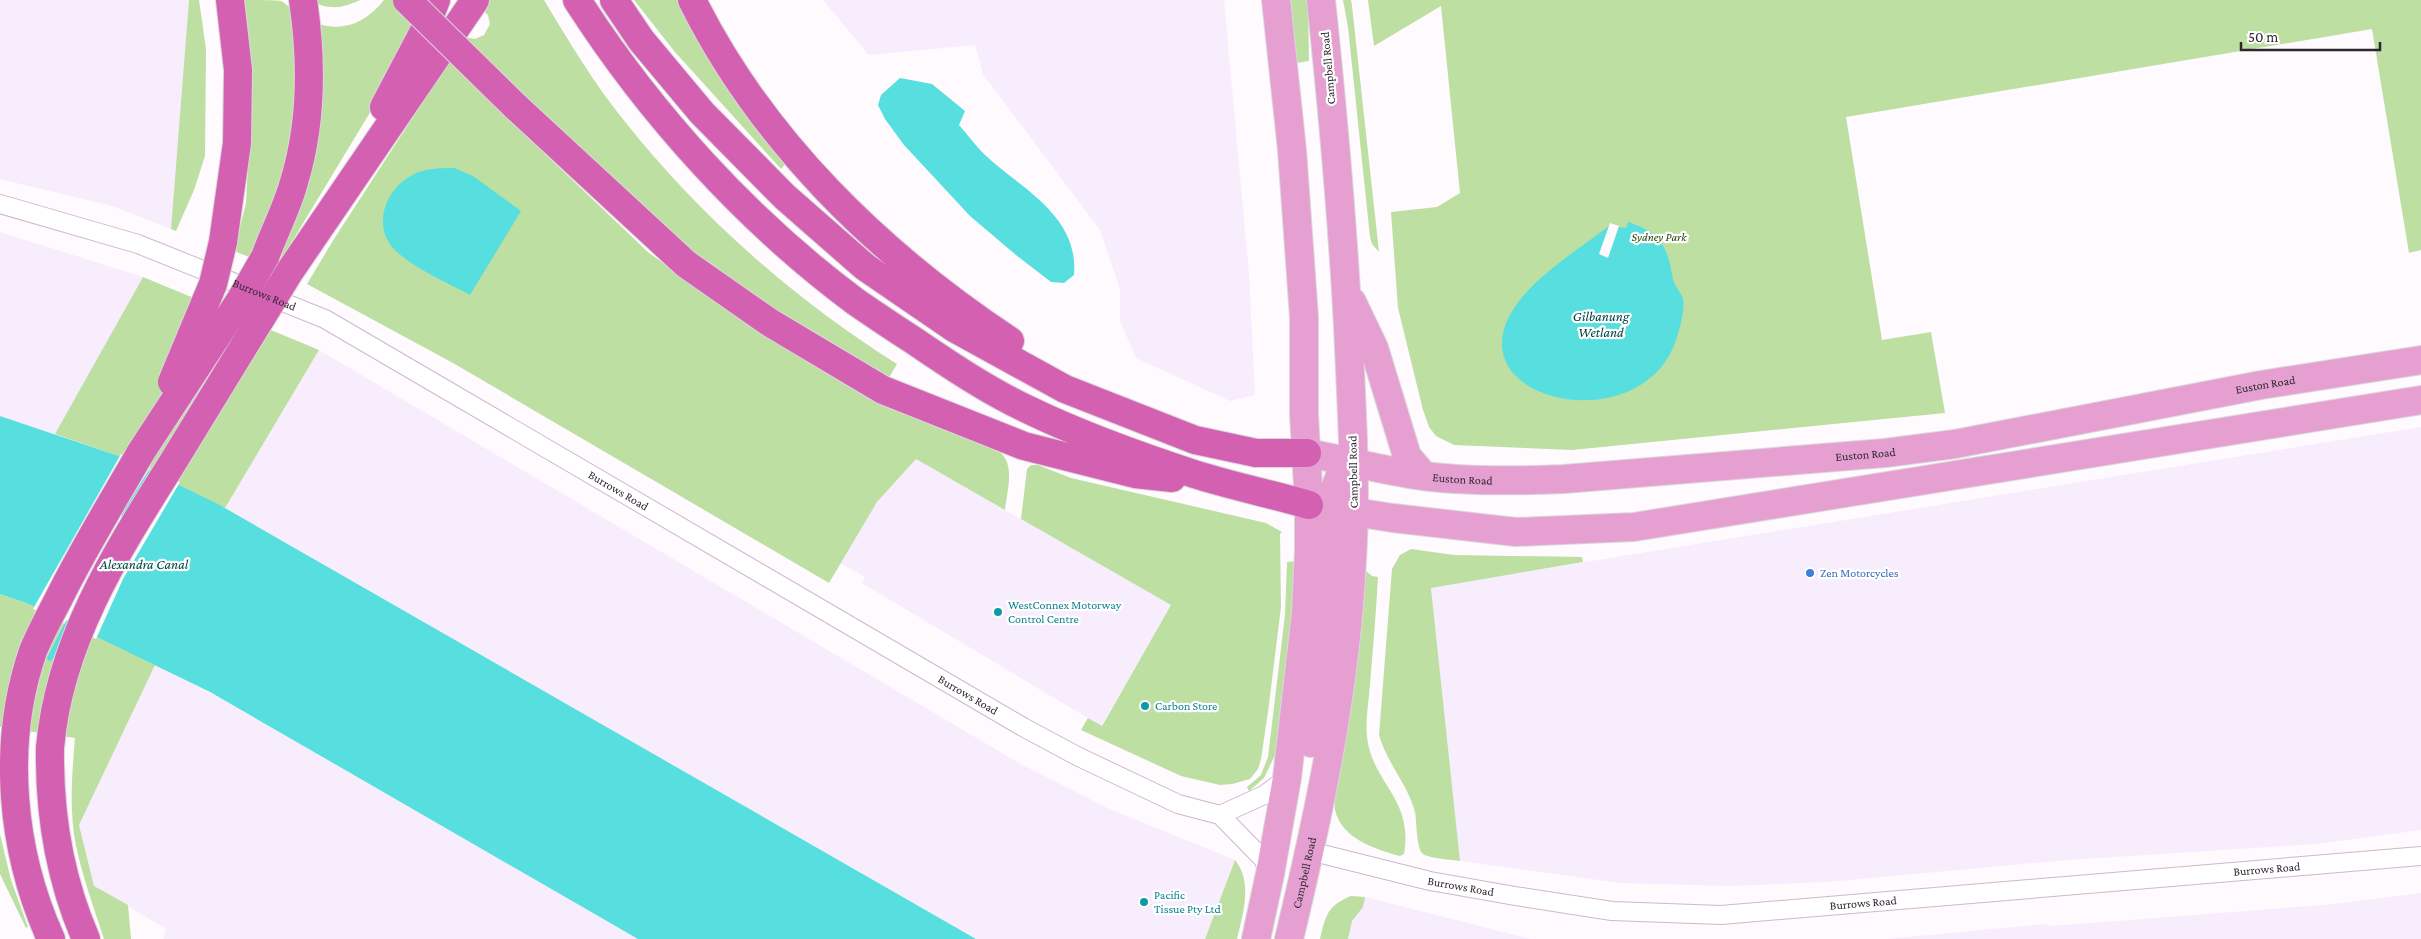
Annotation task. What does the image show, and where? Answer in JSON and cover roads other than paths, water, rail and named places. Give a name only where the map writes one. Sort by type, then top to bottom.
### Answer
[{"type":"highway","points":[[141,452],[212,284],[223,242],[237,143],[238,70],[230,0]]},
{"type":"highway","points":[[51,939],[34,897],[22,853],[15,807],[14,774],[17,735],[26,678],[34,650],[68,580],[141,452],[241,299],[264,257],[294,183],[305,137],[309,77],[308,32],[303,0]]},
{"type":"highway","points":[[407,0],[515,106],[686,264],[768,322],[883,390],[1024,446],[1135,474],[1231,485]]},
{"type":"highway","points":[[290,271],[347,167],[397,84],[436,0]]},
{"type":"highway","points":[[577,0],[629,74],[678,135],[744,205],[799,255],[856,302],[965,375],[1031,411],[1132,452],[1231,485],[1332,509]]},
{"type":"highway","points":[[614,0],[641,40],[702,113],[785,197],[865,267],[954,328],[1065,389],[1195,440],[1256,454],[1307,452]]},
{"type":"highway","points":[[692,0],[710,35],[735,76],[778,134],[815,178],[858,221],[934,287],[1061,374],[1195,428],[1307,452]]},
{"type":"highway","points":[[86,939],[68,891],[56,844],[49,782],[52,720],[61,683],[80,625],[127,535],[290,271],[471,5]]},
{"type":"main road","name":"Campbell Road","points":[[1276,0],[1301,258],[1305,364],[1304,414],[1307,452],[1332,509],[1347,628],[1338,704],[1310,851],[1289,939]]},
{"type":"main road","name":"Campbell Road","points":[[1256,939],[1287,778],[1306,613],[1332,509],[1354,462],[1347,292],[1321,0]]},
{"type":"main road","points":[[1347,292],[1374,348],[1407,456],[1424,476]]},
{"type":"main road","name":"Euston Road","points":[[1307,452],[1380,469],[1424,476],[1515,481],[1564,479],[1885,453],[1955,444],[2261,385],[2421,360]]},
{"type":"main road","points":[[1270,874],[1290,840],[1299,807],[1318,708],[1328,603],[1332,509],[1516,532],[1634,527],[2421,400]]},
{"type":"street","name":"Burrows Road","points":[[0,204],[138,244],[324,320],[1023,727],[1077,756],[1178,804],[1220,815]]},
{"type":"street","points":[[1270,874],[1263,859],[1220,815],[1264,795],[1287,778]]},
{"type":"street","name":"Burrows Road","points":[[1310,851],[1430,881],[1534,899],[1612,911],[1721,915],[2421,856]]},
{"type":"water","points":[[900,78],[932,84],[965,111],[959,125],[974,143],[984,154],[1045,205],[1057,220],[1067,236],[1073,254],[1074,275],[1064,283],[1051,282],[970,216],[904,145],[885,119],[878,105],[881,95]]},
{"type":"water","points":[[454,168],[473,176],[521,211],[470,295],[423,270],[397,252],[389,243],[383,223],[387,202],[400,184],[409,177],[425,170]]},
{"type":"water","name":"Gilbanung Wetland","points":[[1628,222],[1644,228],[1660,242],[1667,255],[1674,281],[1683,299],[1683,313],[1677,337],[1659,370],[1631,390],[1597,400],[1563,398],[1532,388],[1511,370],[1502,344],[1511,313],[1530,288],[1556,266],[1609,226],[1626,228]]},
{"type":"water","name":"Alexandra Canal","points":[[0,416],[119,456],[218,504],[976,939],[638,939],[210,692],[29,604],[0,594]]},
{"type":"waterway","points":[[50,658],[68,623]]},
{"type":"place","name":"Zen Motorcycles","points":[[1810,573]]},
{"type":"place","name":"WestConnex Motorway Control Centre","points":[[998,612]]},
{"type":"place","name":"Carbon Store","points":[[1145,706]]},
{"type":"place","name":"Pacific Tissue Pty Ltd","points":[[1144,902]]},
{"type":"park label","name":"Sydney Park","points":[[1659,237]]}]
